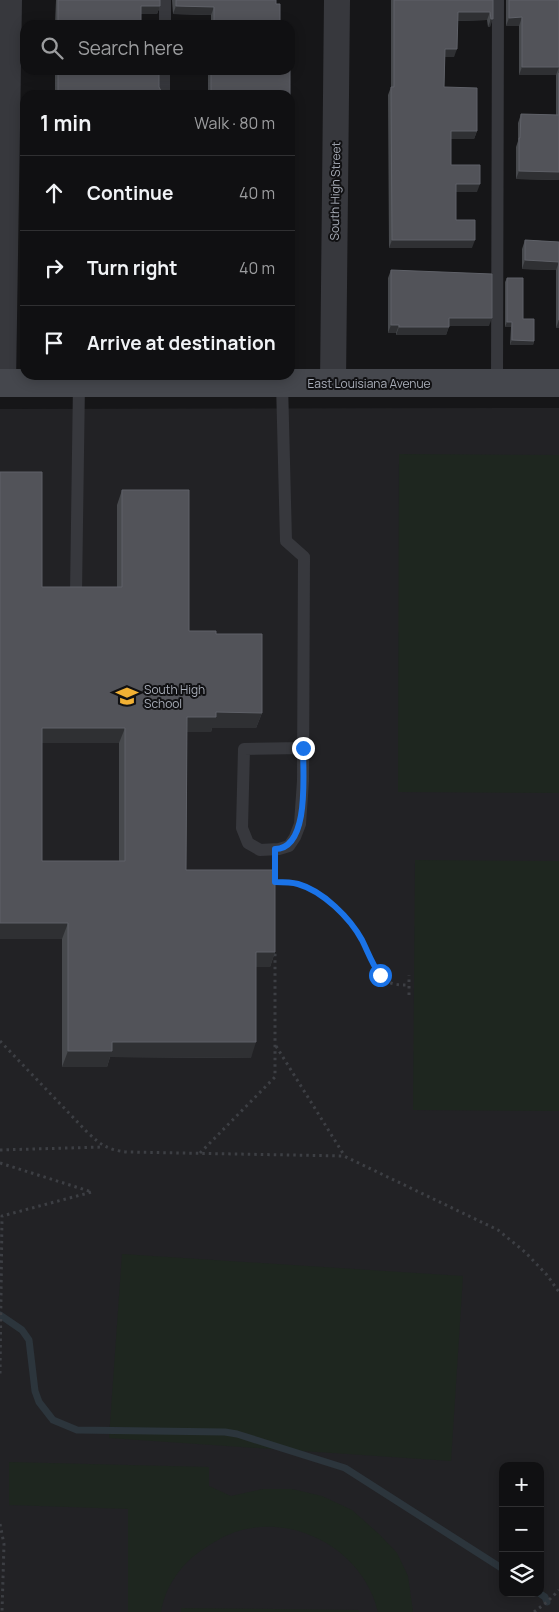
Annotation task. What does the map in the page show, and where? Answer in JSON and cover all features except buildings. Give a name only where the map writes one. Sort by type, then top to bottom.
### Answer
[{"type":"street","points":[[1,383],[9,0]]},
{"type":"street","name":"South High Street","points":[[333,383],[336,0]]},
{"type":"street","name":"East Louisiana Avenue","points":[[1,383],[79,383],[140,380]]},
{"type":"street","name":"East Louisiana Avenue","points":[[190,380],[282,383],[559,383]]},
{"type":"lane","points":[[165,0],[165,20]]},
{"type":"lane","points":[[497,383],[498,0]]},
{"type":"lane","points":[[164,75],[164,90]]},
{"type":"lane","points":[[76,593],[79,383]]},
{"type":"lane","points":[[282,383],[286,541],[304,557],[304,780],[300,824],[295,837],[289,846],[260,850],[248,843],[242,828],[244,749],[303,748]]},
{"type":"path","points":[[275,849],[275,892]]},
{"type":"path","points":[[275,882],[291,882],[305,886],[331,903],[354,928],[380,975],[394,984],[411,985]]},
{"type":"path","points":[[200,1153],[275,1077],[275,949]]},
{"type":"path","points":[[409,975],[411,985],[409,995]]},
{"type":"path","points":[[0,1041],[103,1147]]},
{"type":"path","points":[[275,1045],[344,1156]]},
{"type":"path","points":[[0,1150],[103,1147],[126,1152],[344,1156],[498,1230],[525,1252],[559,1292]]},
{"type":"path","points":[[0,1163],[92,1192],[2,1216],[0,1375]]},
{"type":"path","points":[[0,1524],[4,1544],[2,1612]]},
{"type":"path","points":[[534,1612],[559,1590]]},
{"type":"shaded area","points":[[559,408],[559,1612],[0,1612],[0,409]]},
{"type":"shaded area","points":[[399,454],[559,455],[559,793],[398,792]]},
{"type":"shaded area","points":[[415,860],[559,861],[559,1111],[413,1110]]},
{"type":"shaded area","points":[[122,1254],[463,1276],[451,1461],[109,1438]]},
{"type":"shaded area","points":[[9,1462],[209,1467],[209,1486],[231,1496],[263,1489],[292,1489],[322,1496],[352,1510],[397,1553],[408,1576],[413,1612],[378,1612],[370,1590],[358,1571],[342,1555],[324,1542],[303,1532],[281,1527],[258,1527],[235,1532],[210,1545],[187,1562],[170,1585],[161,1612],[128,1612],[128,1509],[9,1505]]},
{"type":"shaded area","points":[[181,1608],[359,1610],[359,1612],[181,1612]]},
{"type":"waterway","points":[[0,1315],[22,1330],[29,1340],[35,1391],[39,1402],[53,1420],[77,1430],[225,1432],[237,1434],[345,1468],[499,1566]]},
{"type":"waterway","points":[[544,1596],[547,1602]]},
{"type":"place","name":"South High School","points":[[127,696]]},
{"type":"route","points":[[303,748],[304,780],[300,824],[289,846],[275,849],[275,882],[291,882],[305,886],[338,909],[350,921],[359,935],[373,965],[380,975]]}]
